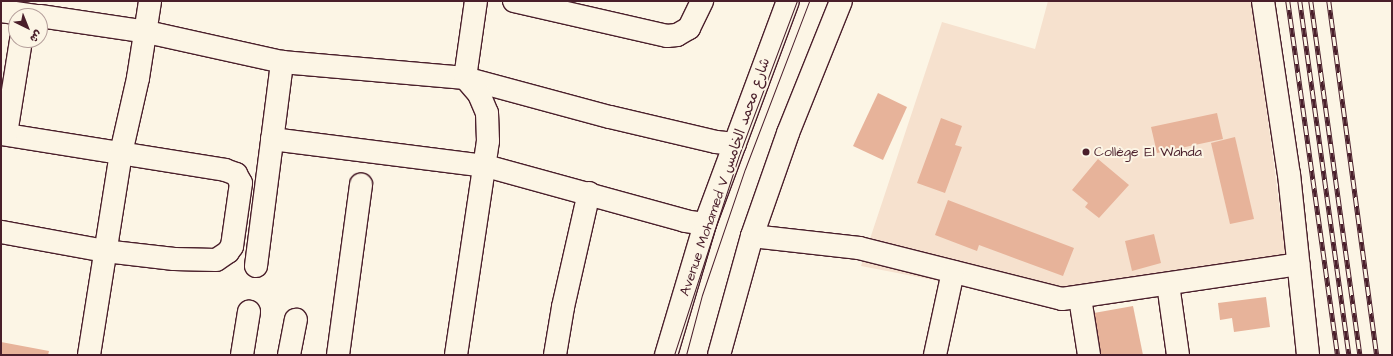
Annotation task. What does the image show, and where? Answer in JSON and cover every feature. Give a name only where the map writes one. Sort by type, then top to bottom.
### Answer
[{"type":"street","points":[[89,355],[121,153],[147,32],[150,1]]},
{"type":"street","points":[[456,355],[486,166],[488,141],[487,113],[479,94],[465,78],[476,1]]},
{"type":"street","points":[[514,1],[667,36],[676,35],[689,28],[702,1]]},
{"type":"street","name":"Avenue Mohamed V شارع محمد الخامس","points":[[666,355],[705,224],[788,1]]},
{"type":"street","points":[[719,355],[752,236],[788,133],[841,1]]},
{"type":"street","points":[[1263,1],[1289,174],[1308,355]]},
{"type":"street","points":[[48,18],[147,32],[282,62],[465,78],[618,119],[716,142],[735,144]]},
{"type":"street","points":[[1,232],[105,251],[174,259],[216,260],[228,252],[235,236],[241,183],[236,174],[226,170],[3,134],[7,81],[18,48]]},
{"type":"street","points":[[256,266],[282,62]]},
{"type":"street","points":[[272,140],[486,166],[705,224]]},
{"type":"street","points":[[338,355],[361,185]]},
{"type":"street","points":[[555,355],[563,307],[589,194]]},
{"type":"street","points":[[752,236],[859,248],[1043,296],[1080,298],[1298,264]]},
{"type":"street","points":[[935,355],[953,272]]},
{"type":"street","points":[[1168,284],[1178,355]]},
{"type":"street","points":[[1080,298],[1089,355]]},
{"type":"street","points":[[242,355],[248,312]]},
{"type":"street","points":[[289,355],[296,320]]},
{"type":"shaded area","name":"Collège El Wahda","points":[[1048,1],[1252,1],[1286,255],[1064,305],[861,266],[942,22],[1035,49]]},
{"type":"building","points":[[878,93],[907,107],[883,160],[853,146]]},
{"type":"building","points":[[1217,113],[1223,139],[1157,153],[1151,127]]},
{"type":"building","points":[[941,118],[962,126],[955,145],[962,147],[945,193],[917,183]]},
{"type":"building","points":[[1235,137],[1254,219],[1230,224],[1211,143]]},
{"type":"building","points":[[1098,159],[1129,185],[1099,218],[1085,207],[1088,203],[1072,190]]},
{"type":"building","points":[[948,200],[1074,248],[1063,276],[979,245],[977,251],[935,235]]},
{"type":"building","points":[[1154,234],[1161,263],[1132,271],[1125,241]]},
{"type":"building","points":[[1266,297],[1270,327],[1234,332],[1232,318],[1220,320],[1218,303]]},
{"type":"building","points":[[1133,306],[1143,355],[1101,355],[1094,313]]},
{"type":"building","points":[[1,342],[49,351],[48,355],[1,355]]},
{"type":"tram line","points":[[674,355],[739,155],[797,1]]},
{"type":"tram line","points":[[686,355],[702,295],[745,169],[809,1]]},
{"type":"railway","points":[[1288,1],[1338,355]]},
{"type":"railway","points":[[1300,1],[1349,355]]},
{"type":"railway","points":[[1311,1],[1360,355]]},
{"type":"railway","points":[[1329,1],[1377,355]]},
{"type":"place","name":"Collège El Wahda","points":[[1086,152]]}]
